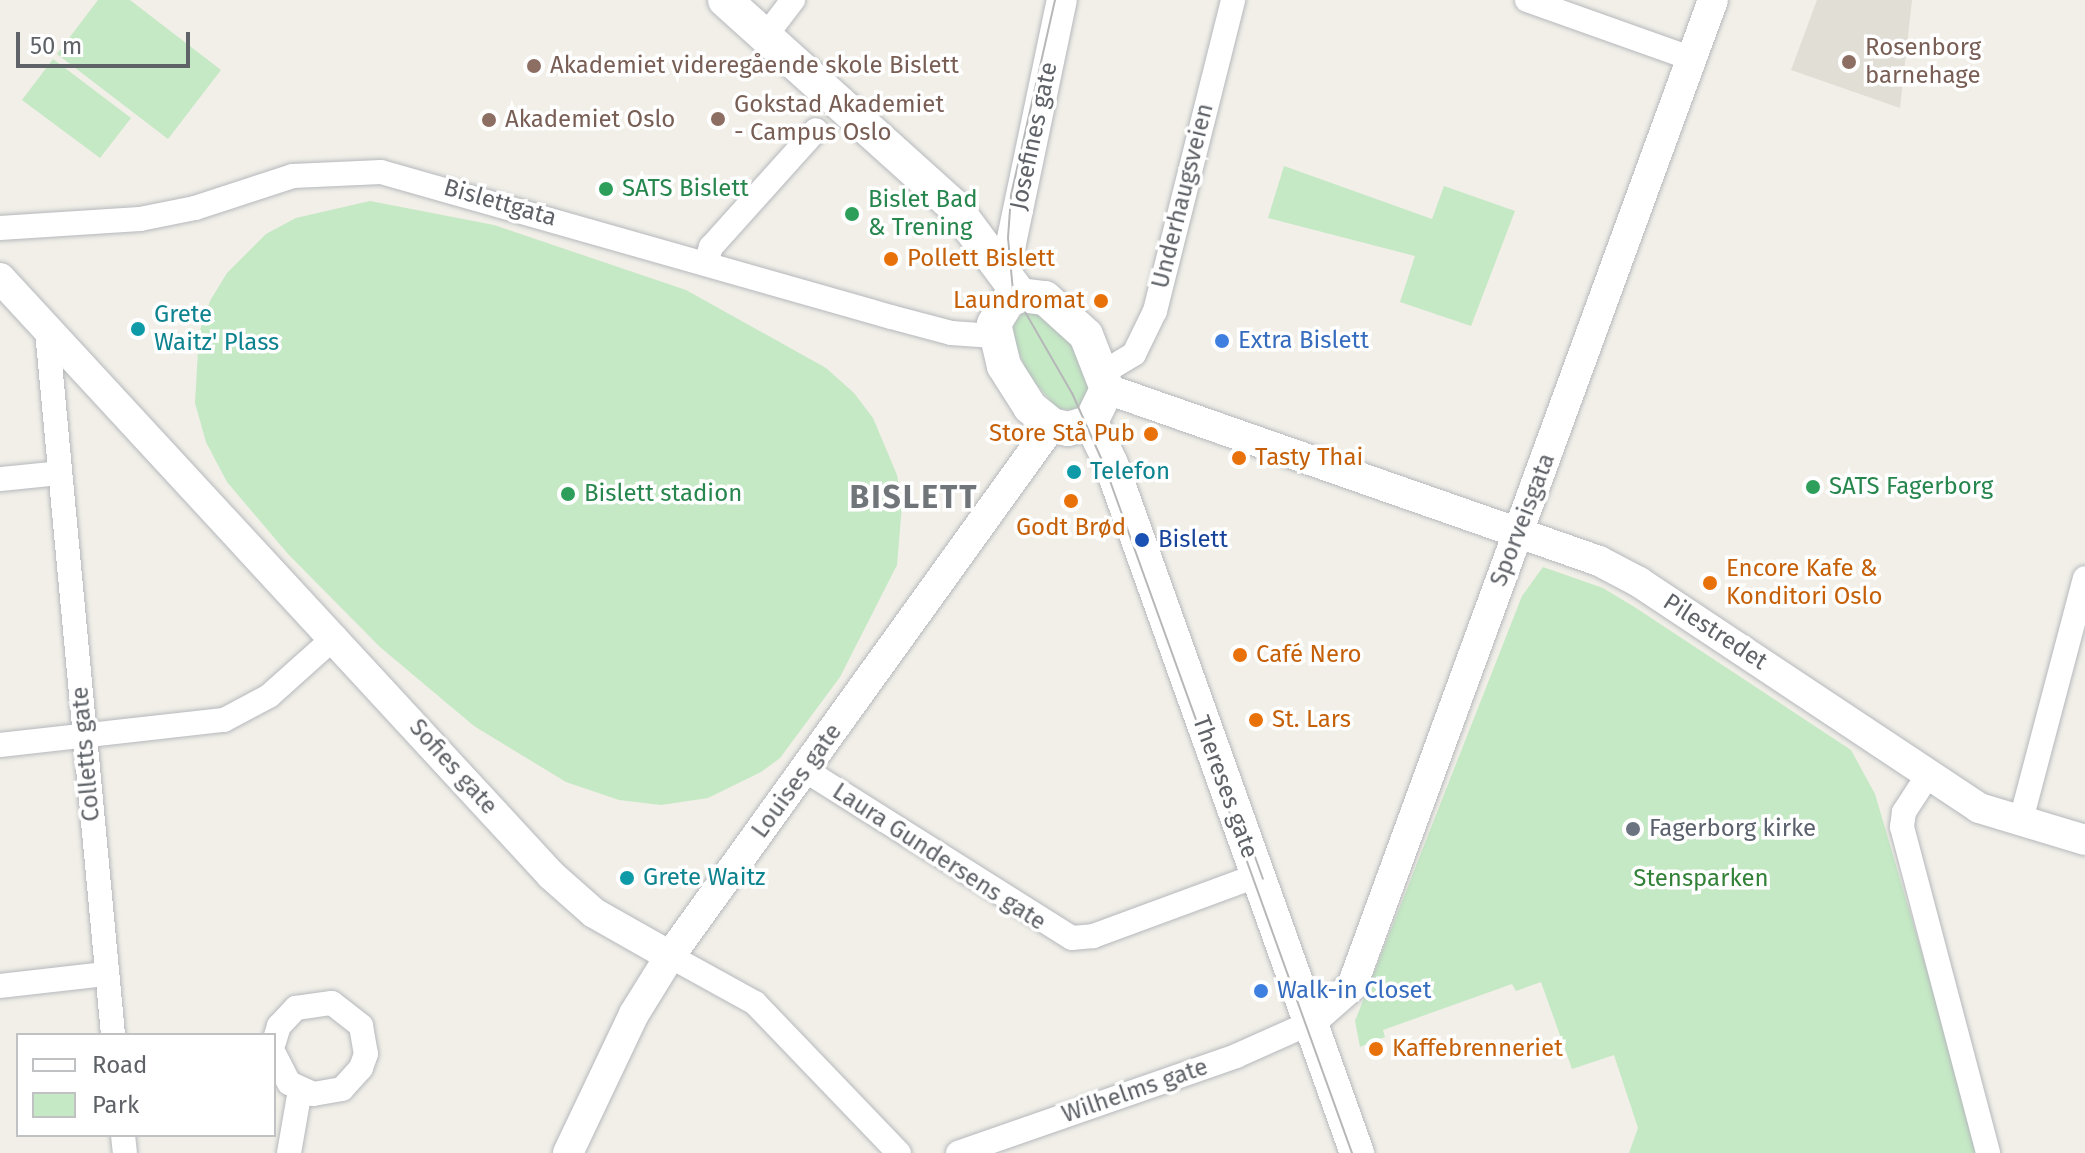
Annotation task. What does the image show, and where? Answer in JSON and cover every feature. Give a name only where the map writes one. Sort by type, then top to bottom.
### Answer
[{"type":"main road","points":[[725,0],[767,34],[953,205],[1013,284],[1061,308],[1086,335],[1106,381],[1091,422],[1068,429],[1052,425],[1020,393],[994,336],[1000,312],[1013,284]]},
{"type":"main road","name":"Thereses gate","points":[[1091,422],[1111,464],[1357,1153]]},
{"type":"street","points":[[767,34],[793,0]]},
{"type":"street","name":"Josefines gate","points":[[1013,284],[1062,0]]},
{"type":"street","name":"Underhaugsveien","points":[[1106,381],[1134,354],[1155,311],[1233,0]]},
{"type":"street","points":[[1527,0],[1690,58]]},
{"type":"street","name":"Sporveisgata","points":[[1310,1023],[1352,986],[1713,0]]},
{"type":"street","points":[[706,263],[711,247],[816,130]]},
{"type":"street","name":"Bislettgata","points":[[0,228],[167,215],[293,176],[354,169],[408,176],[951,333],[994,336]]},
{"type":"street","name":"Sofies gate","points":[[0,278],[566,889],[594,913],[755,1003],[899,1153]]},
{"type":"street","name":"Colletts gate","points":[[47,331],[113,1033]]},
{"type":"street","name":"Pilestredet","points":[[1106,381],[1599,561],[1639,582],[1930,772],[1979,808],[2085,840]]},
{"type":"street","name":"Louises gate","points":[[568,1153],[634,1014],[670,956],[1052,425]]},
{"type":"street","points":[[0,479],[60,473]]},
{"type":"street","points":[[2021,820],[2085,578]]},
{"type":"street","points":[[0,745],[224,720],[269,696],[335,637]]},
{"type":"street","name":"Laura Gundersens gate","points":[[805,770],[1072,938],[1093,936],[1256,876]]},
{"type":"street","points":[[1930,772],[1904,812],[1902,827],[1988,1153]]},
{"type":"street","points":[[0,986],[106,974]]},
{"type":"street","points":[[276,1038],[286,1016],[307,1003],[332,1003],[361,1026],[366,1054],[353,1080],[328,1093],[300,1090],[281,1074],[276,1060]]},
{"type":"street","name":"Wilhelms gate","points":[[958,1153],[1236,1056],[1310,1023]]},
{"type":"street","points":[[289,1153],[300,1090]]},
{"type":"shaded area","name":"Rosenborg barnehage","points":[[1817,0],[1912,0],[1900,108],[1791,70]]},
{"type":"green space","points":[[98,0],[130,0],[221,70],[168,139],[57,54]]},
{"type":"green space","points":[[53,59],[131,118],[100,158],[22,100]]},
{"type":"green space","points":[[1284,166],[1432,219],[1444,186],[1515,211],[1471,326],[1400,302],[1415,256],[1268,218]]},
{"type":"green space","name":"Bislett stadion","points":[[370,201],[494,225],[686,290],[826,368],[854,393],[873,418],[897,475],[902,505],[897,565],[840,677],[780,758],[761,772],[708,798],[661,805],[619,800],[566,782],[474,726],[380,647],[288,554],[227,482],[206,442],[195,403],[199,333],[210,301],[227,273],[266,234],[296,218]]},
{"type":"green space","points":[[1024,312],[1038,314],[1066,337],[1079,357],[1089,390],[1080,410],[1058,409],[1028,375],[1013,337],[1014,324]]},
{"type":"green space","name":"Stensparken","points":[[1543,567],[1603,588],[1851,750],[1875,794],[1981,1153],[1629,1153],[1638,1128],[1614,1055],[1572,1069],[1541,982],[1516,991],[1512,984],[1383,1030],[1385,1037],[1360,1047],[1355,1021],[1522,596]]},
{"type":"tram line","points":[[1055,0],[1011,196],[1008,238],[1013,291],[1072,393],[1105,467],[1352,1153]]},
{"type":"tram line","points":[[1244,826],[1263,879]]},
{"type":"place","name":"Rosenborg barnehage","points":[[1849,62]]},
{"type":"place","name":"Akademiet videregående skole Bislett","points":[[534,66]]},
{"type":"place","name":"Gokstad Akademiet - Campus Oslo","points":[[718,119]]},
{"type":"place","name":"Akademiet Oslo","points":[[489,120]]},
{"type":"place","name":"SATS Bislett","points":[[606,189]]},
{"type":"place","name":"Bislet Bad & Trening","points":[[852,214]]},
{"type":"place","name":"Pollett Bislett","points":[[891,259]]},
{"type":"place","name":"Laundromat","points":[[1101,301]]},
{"type":"place","name":"Grete Waitz' Plass","points":[[138,329]]},
{"type":"place","name":"Extra Bislett","points":[[1222,341]]},
{"type":"place","name":"Store Stå Pub","points":[[1151,434]]},
{"type":"place","name":"Tasty Thai","points":[[1239,458]]},
{"type":"place","name":"Telefon","points":[[1074,472]]},
{"type":"place","name":"SATS Fagerborg","points":[[1813,487]]},
{"type":"place","name":"Bislett stadion","points":[[568,494]]},
{"type":"place","name":"Godt Brød","points":[[1071,501]]},
{"type":"place","name":"Bislett","points":[[1142,540]]},
{"type":"place","name":"Encore Kafe & Konditori Oslo","points":[[1710,583]]},
{"type":"place","name":"Café Nero","points":[[1240,655]]},
{"type":"place","name":"St. Lars","points":[[1256,720]]},
{"type":"place","name":"Fagerborg kirke","points":[[1633,829]]},
{"type":"place","name":"Grete Waitz","points":[[627,878]]},
{"type":"place","name":"Walk-in Closet","points":[[1261,991]]},
{"type":"place","name":"Kaffebrenneriet","points":[[1376,1049]]},
{"type":"district","name":"BISLETT","points":[[914,497]]}]
